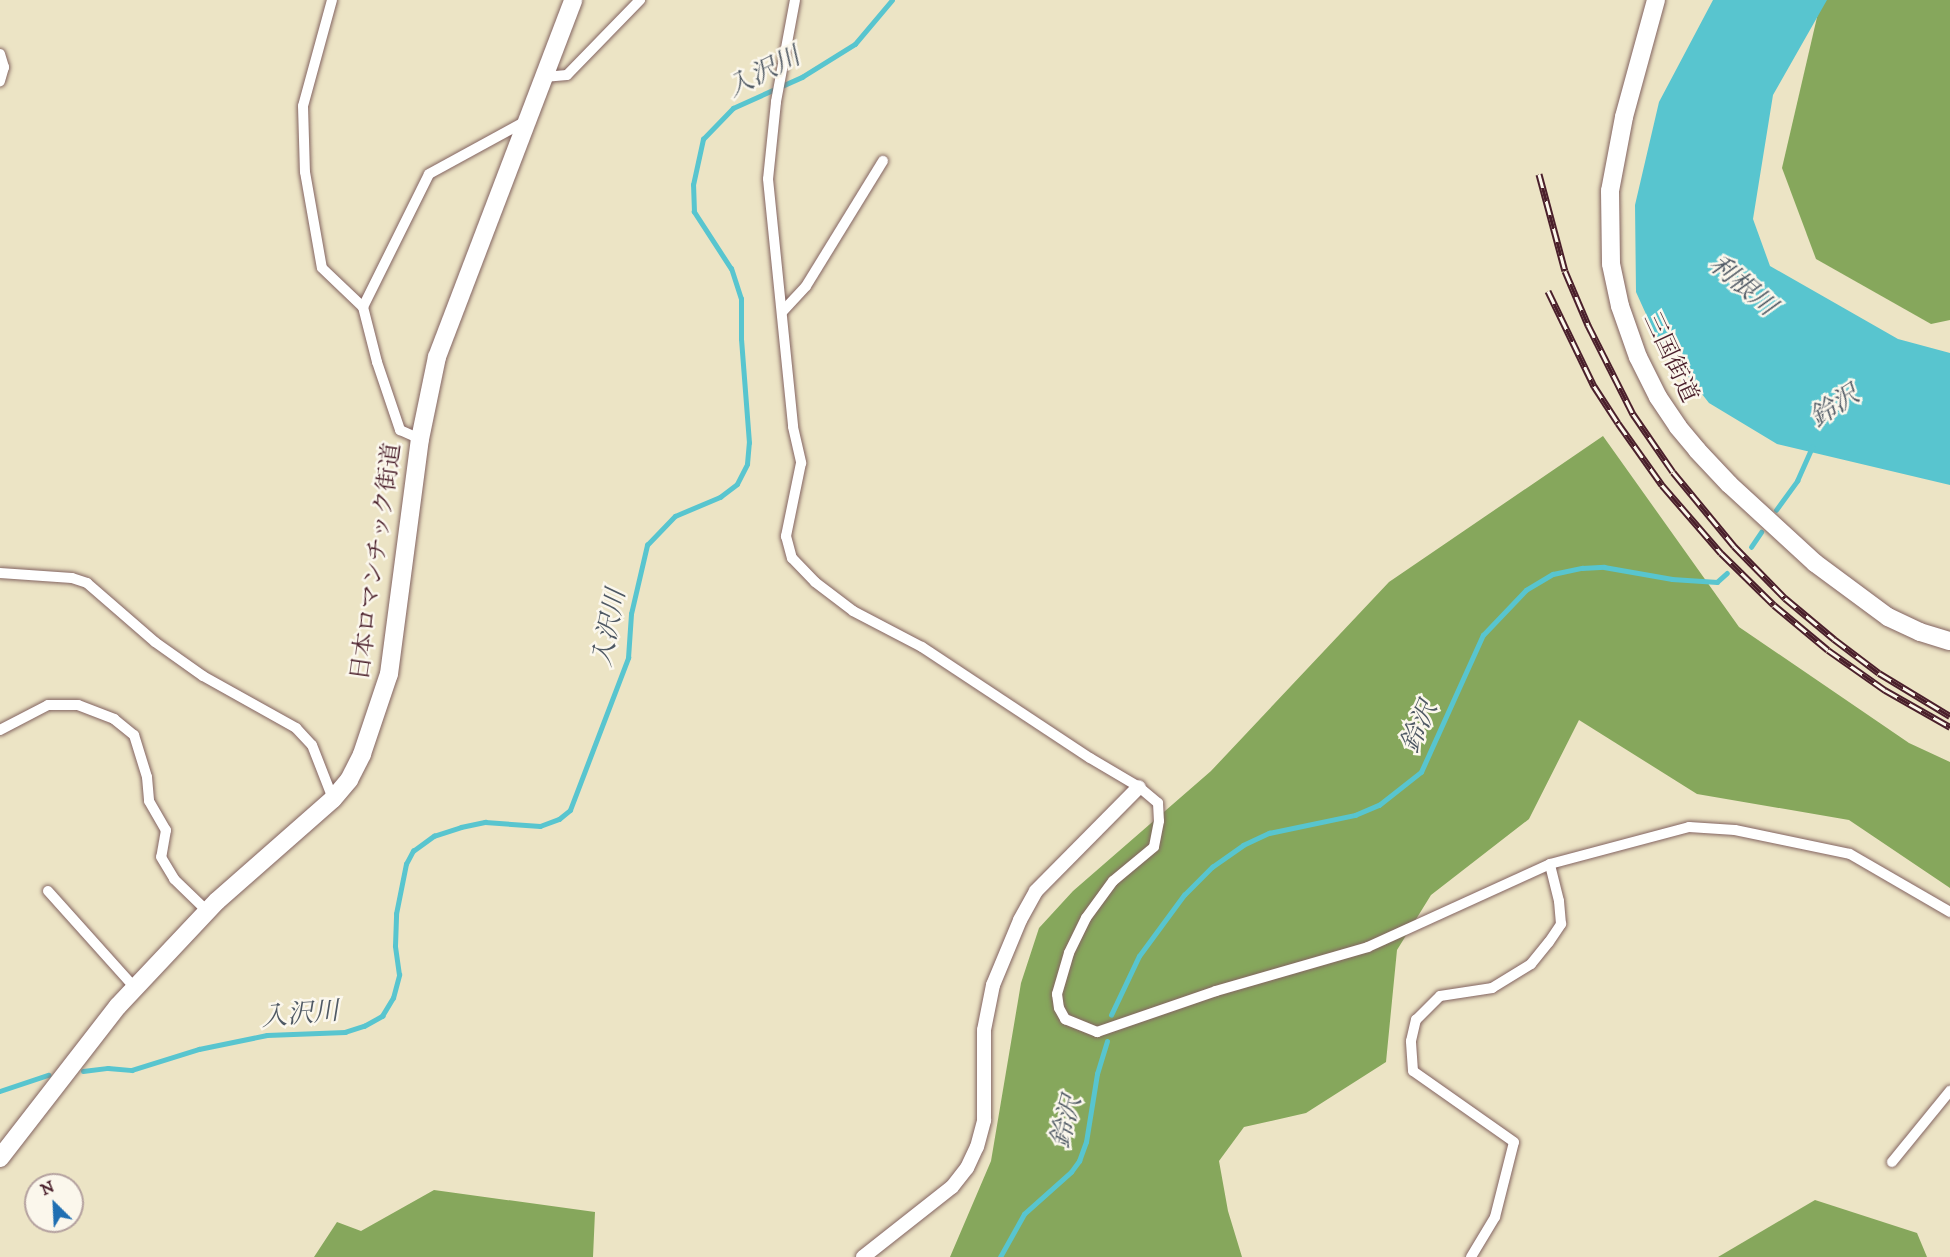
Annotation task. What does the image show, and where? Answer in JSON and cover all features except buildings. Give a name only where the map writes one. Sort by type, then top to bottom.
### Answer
[{"type":"highway","name":"日本ロマンチック街道","points":[[0,1158],[135,988],[208,912],[333,799],[349,780],[362,754],[389,674],[420,439],[437,357],[573,0]]},
{"type":"highway","name":"三国街道","points":[[1656,0],[1624,117],[1610,191],[1611,264],[1620,306],[1638,357],[1658,397],[1678,428],[1729,484],[1806,555],[1852,593],[1888,617],[1920,632],[1950,641]]},
{"type":"street","points":[[332,0],[303,106],[305,172],[322,268],[363,307],[377,362],[400,430],[420,439]]},
{"type":"street","points":[[544,77],[567,75],[640,0]]},
{"type":"street","points":[[795,0],[780,77],[768,179],[793,428],[801,463],[786,536],[792,558],[815,582],[853,611],[922,647],[1090,758],[1139,787],[1158,803],[1159,821],[1154,847],[1113,881],[1086,918],[1069,953],[1057,994],[1059,1008],[1065,1018],[1097,1032],[1216,991],[1368,947],[1550,864],[1689,827],[1735,830],[1850,854],[1950,912]]},
{"type":"street","points":[[0,54],[4,67],[0,81]]},
{"type":"street","points":[[363,307],[429,174],[526,121]]},
{"type":"street","points":[[782,312],[806,286],[883,161]]},
{"type":"street","points":[[0,573],[72,579],[87,583],[155,642],[184,662],[296,728],[312,745],[333,799]]},
{"type":"street","points":[[0,730],[48,705],[78,705],[114,719],[134,735],[147,777],[149,801],[166,830],[161,856],[174,879],[208,912]]},
{"type":"street","points":[[863,1257],[952,1187],[967,1168],[977,1147],[984,1120],[984,1030],[993,985],[1020,920],[1036,891],[1139,787]]},
{"type":"street","points":[[1471,1257],[1495,1217],[1514,1142],[1413,1071],[1411,1041],[1416,1020],[1440,996],[1492,988],[1531,964],[1549,942],[1561,924],[1560,901],[1550,864]]},
{"type":"street","points":[[48,891],[135,988]]},
{"type":"street","points":[[1892,1162],[1950,1091]]},
{"type":"green space","points":[[1821,0],[1950,0],[1950,320],[1931,324],[1816,259],[1782,168]]},
{"type":"green space","points":[[1603,436],[1739,627],[1909,743],[1950,762],[1950,888],[1849,820],[1697,794],[1579,720],[1529,819],[1431,895],[1397,950],[1386,1062],[1306,1113],[1244,1127],[1219,1161],[1228,1211],[1242,1257],[950,1257],[991,1161],[1021,983],[1039,928],[1073,891],[1211,771],[1389,582]]},
{"type":"green space","points":[[434,1190],[595,1212],[593,1257],[314,1257],[337,1222],[361,1231]]},
{"type":"green space","points":[[1815,1200],[1917,1233],[1927,1257],[1718,1257]]},
{"type":"water","name":"利根川","points":[[1713,0],[1827,0],[1773,95],[1753,219],[1770,266],[1898,339],[1950,353],[1950,485],[1777,444],[1709,403],[1655,334],[1636,292],[1635,205],[1659,102]]},
{"type":"waterway","name":"入沢川","points":[[83,1071],[108,1068],[132,1070],[199,1049],[267,1035],[345,1032],[364,1026],[382,1016],[393,998],[399,975],[395,946],[396,914],[406,864],[413,851],[434,836],[461,827],[485,822],[540,826],[559,819],[570,810],[628,658],[631,614],[647,545],[675,516],[720,497],[737,484],[747,464],[749,443],[741,339],[741,299],[731,269],[694,212],[693,185],[703,139],[733,108],[802,77],[855,44],[892,0]]},
{"type":"waterway","name":"鈴沢","points":[[1776,510],[1797,481],[1812,447]]},
{"type":"waterway","name":"鈴沢","points":[[1751,547],[1761,532]]},
{"type":"waterway","name":"鈴沢","points":[[1111,1015],[1139,956],[1184,895],[1212,867],[1243,845],[1269,833],[1355,815],[1379,805],[1421,772],[1483,635],[1526,590],[1553,574],[1582,568],[1604,567],[1672,579],[1717,582],[1727,573]]},
{"type":"waterway","name":"鈴沢","points":[[1000,1257],[1024,1214],[1071,1172],[1079,1161],[1086,1142],[1097,1074],[1107,1042]]},
{"type":"waterway","name":"入沢川","points":[[0,1091],[48,1075]]},
{"type":"railway","points":[[1539,174],[1565,271],[1588,325],[1633,414],[1673,472],[1734,546],[1785,598],[1879,673],[1950,716]]},
{"type":"railway","points":[[1548,291],[1594,386],[1618,423],[1662,485],[1721,553],[1774,605],[1828,650],[1885,690],[1950,727]]}]
